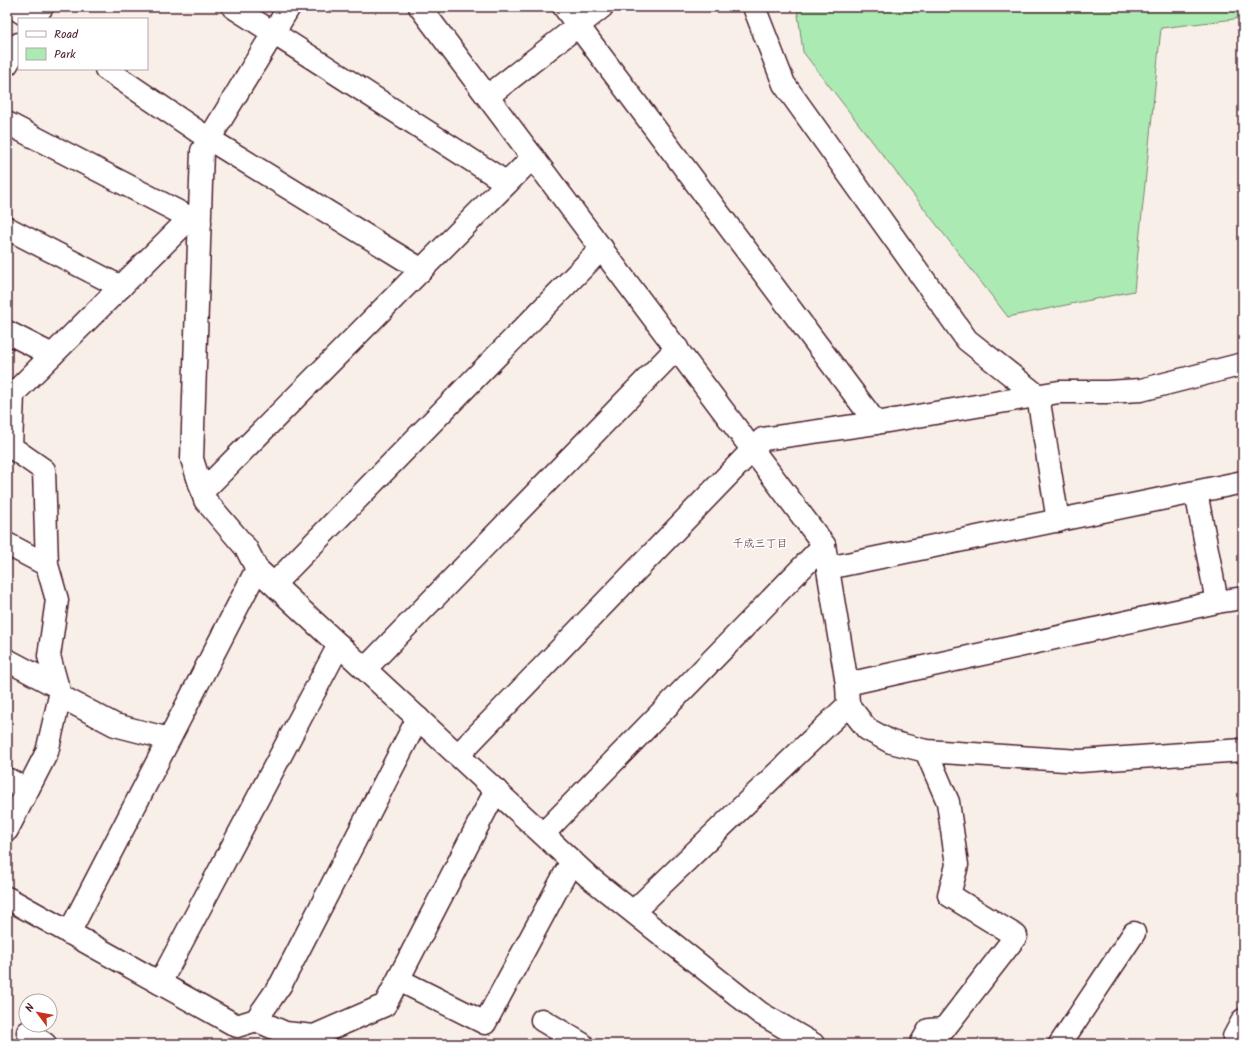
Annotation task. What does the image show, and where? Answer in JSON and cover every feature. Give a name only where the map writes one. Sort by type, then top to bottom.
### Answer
[{"type":"street","points":[[13,7],[31,18]]},
{"type":"street","points":[[34,18],[42,7]]},
{"type":"street","points":[[233,7],[507,183]]},
{"type":"street","points":[[289,7],[202,150],[195,221],[192,459],[205,500],[246,548],[257,569],[589,877],[760,1013],[813,1044]]},
{"type":"street","points":[[420,7],[824,545],[848,695],[867,729],[891,742],[926,751],[1080,761],[1243,750]]},
{"type":"street","points":[[564,7],[876,422]]},
{"type":"street","points":[[488,96],[602,7]]},
{"type":"street","points":[[754,7],[784,84],[967,340],[1038,396],[1058,521]]},
{"type":"street","points":[[7,64],[18,46]]},
{"type":"street","points":[[107,70],[209,139],[422,270]]},
{"type":"street","points":[[7,124],[195,221]]},
{"type":"street","points":[[202,492],[533,157]]},
{"type":"street","points":[[7,830],[47,752],[59,692],[49,656],[57,600],[47,565],[44,470],[9,446],[13,394],[121,287],[195,221]]},
{"type":"street","points":[[7,228],[121,287]]},
{"type":"street","points":[[274,584],[602,248]]},
{"type":"street","points":[[7,332],[52,355]]},
{"type":"street","points":[[365,669],[677,348]]},
{"type":"street","points":[[458,755],[763,439],[1059,392],[1141,390],[1243,364]]},
{"type":"street","points":[[828,568],[1243,482]]},
{"type":"street","points":[[1196,492],[1217,602]]},
{"type":"street","points":[[7,544],[47,565]]},
{"type":"street","points":[[543,834],[824,545]]},
{"type":"street","points":[[69,933],[257,569]]},
{"type":"street","points":[[634,912],[848,695],[1217,602],[1243,598]]},
{"type":"street","points":[[160,983],[339,645]]},
{"type":"street","points":[[7,660],[115,725],[169,740]]},
{"type":"street","points":[[7,898],[237,1026],[256,1020],[281,984],[418,718]]},
{"type":"street","points":[[921,1044],[929,1030],[944,1029],[1016,936],[949,895],[957,865],[948,802],[926,751]]},
{"type":"street","points":[[7,780],[28,790]]},
{"type":"street","points":[[256,1020],[285,1033],[316,1040],[385,1005],[496,790]]},
{"type":"street","points":[[399,980],[485,1023],[572,861]]},
{"type":"street","points":[[1060,1044],[1134,933]]},
{"type":"street","points":[[542,1020],[582,1044]]},
{"type":"green space","points":[[797,7],[1243,7],[1243,18],[1161,28],[1134,291],[1008,317],[803,52]]},
{"type":"district","name":"千成三丁目","points":[[760,544]]}]
